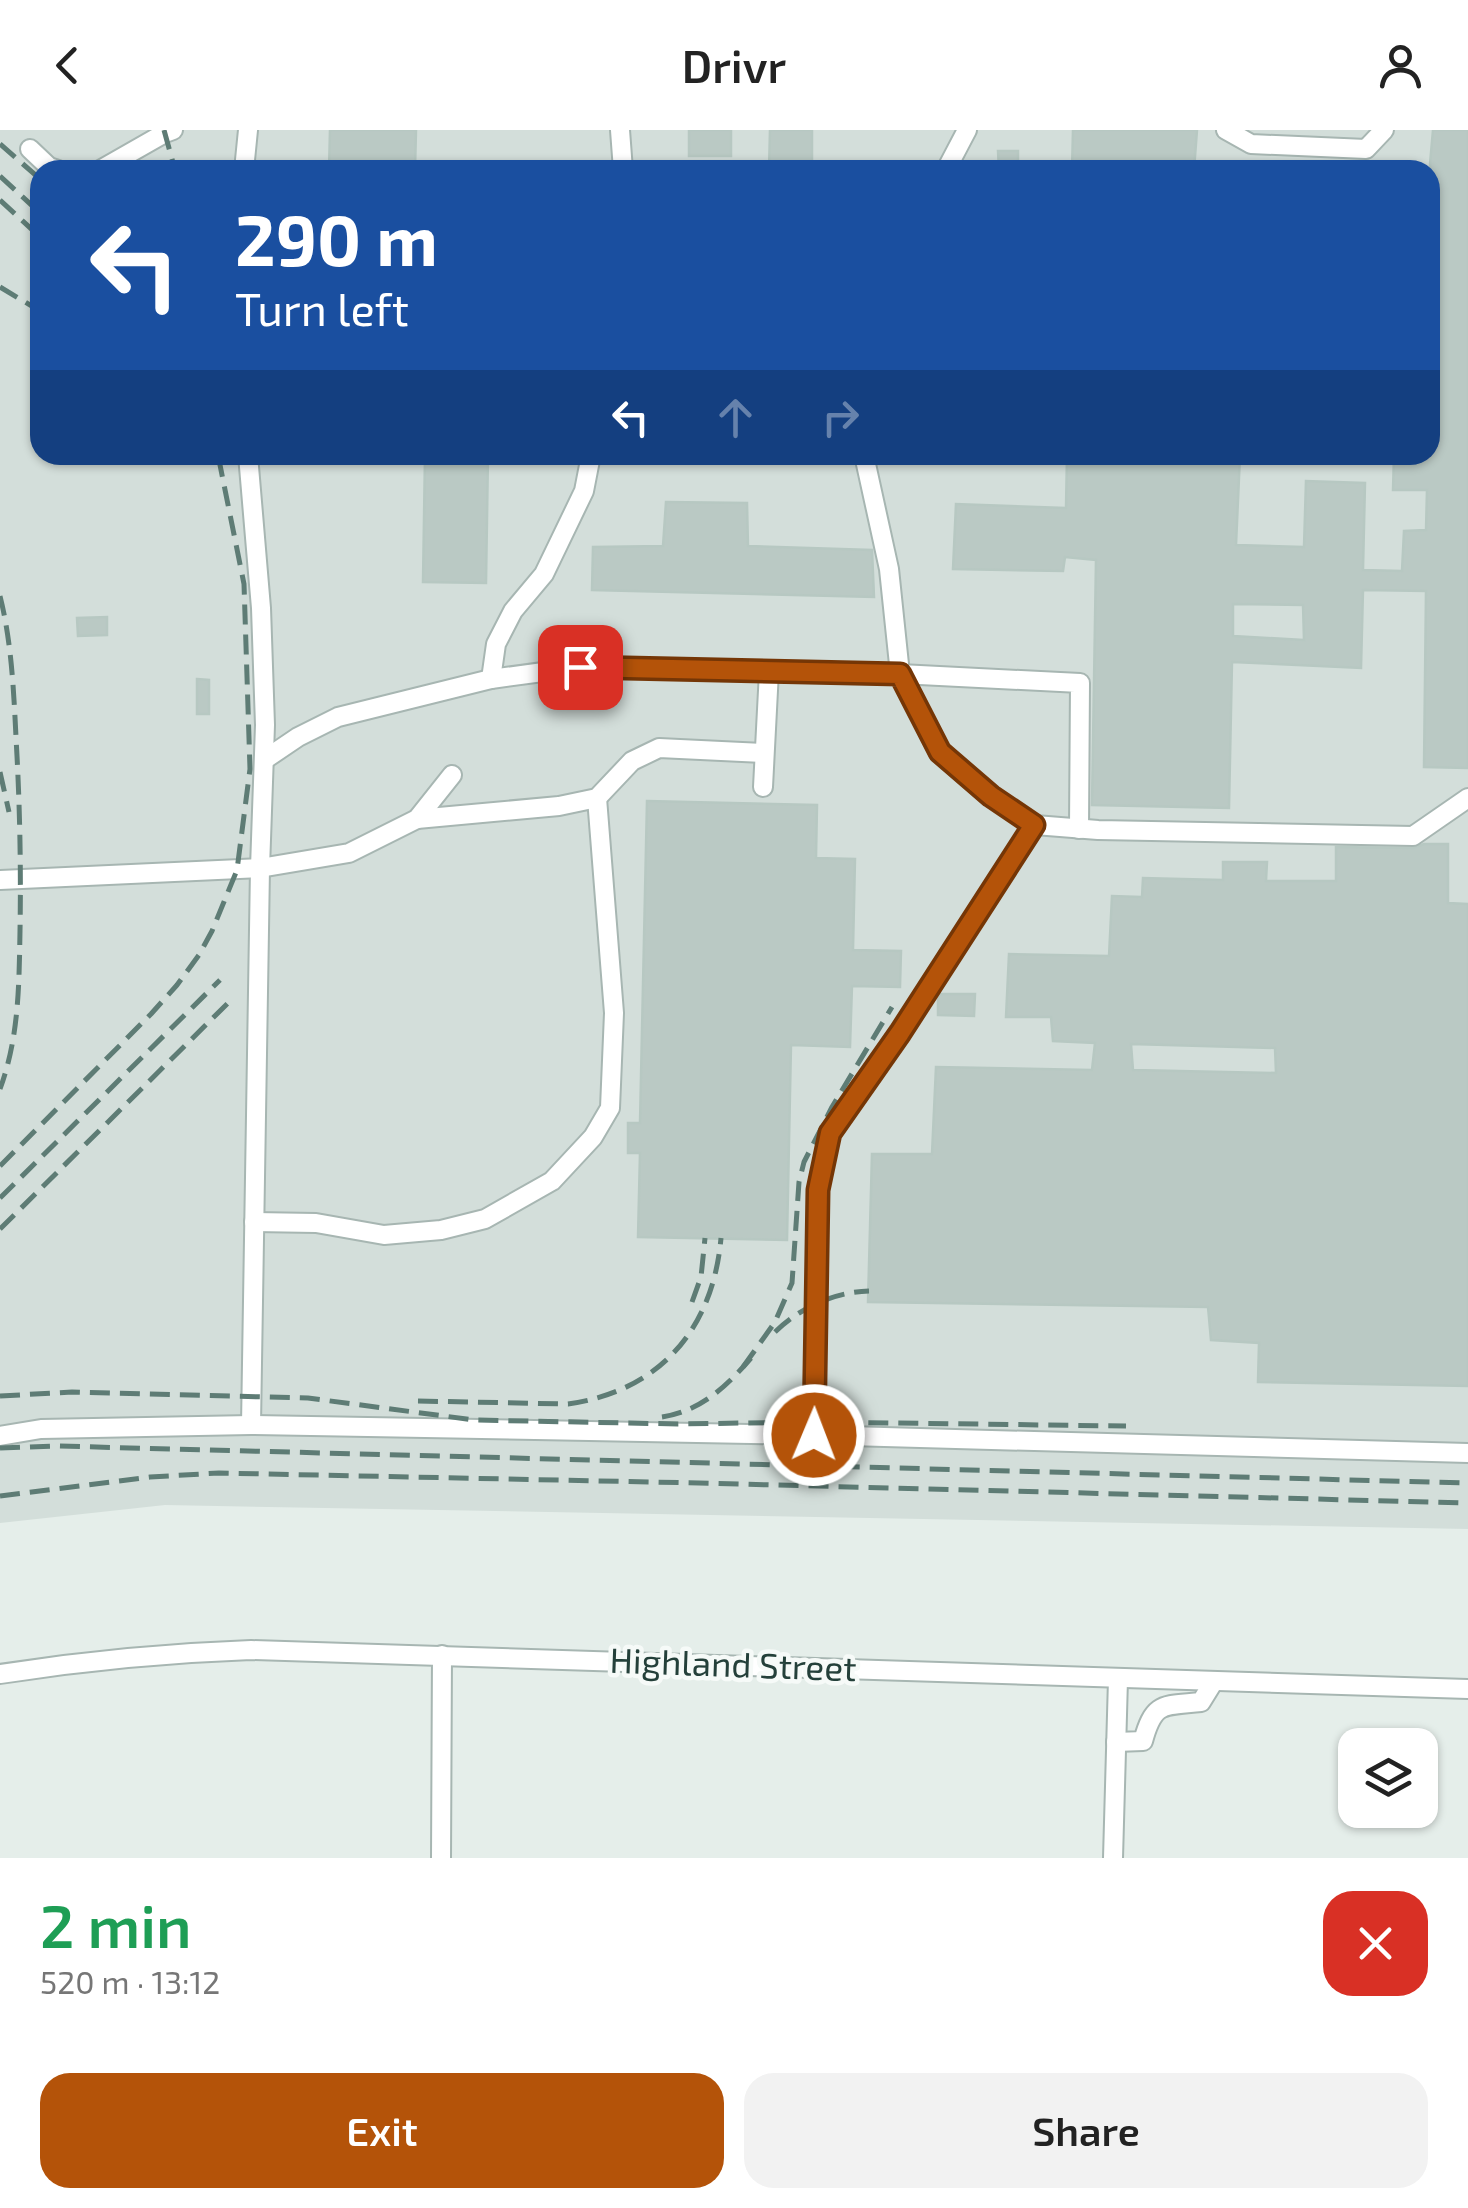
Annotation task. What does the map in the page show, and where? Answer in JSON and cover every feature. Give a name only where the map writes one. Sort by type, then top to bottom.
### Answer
[{"type":"street","points":[[117,160],[173,130]]},
{"type":"street","points":[[245,160],[248,130]]},
{"type":"street","points":[[620,130],[622,160]]},
{"type":"street","points":[[951,160],[967,130]]},
{"type":"street","points":[[1226,130],[1250,144],[1366,149],[1384,130]]},
{"type":"street","points":[[30,149],[42,160]]},
{"type":"street","points":[[249,465],[261,608],[265,726],[252,1425]]},
{"type":"street","points":[[492,679],[496,644],[513,612],[544,574],[584,491],[589,465]]},
{"type":"street","points":[[866,465],[888,569],[900,674],[940,752],[991,796],[1034,825],[1413,836],[1468,798]]},
{"type":"street","points":[[264,760],[338,717],[492,679],[580,667],[900,674],[1080,683],[1079,829]]},
{"type":"street","points":[[763,787],[769,671]]},
{"type":"street","points":[[0,880],[260,868],[350,853],[417,819],[560,806],[597,798],[632,761],[660,748],[764,752]]},
{"type":"street","points":[[417,819],[452,775]]},
{"type":"street","points":[[254,1222],[316,1223],[384,1235],[441,1230],[486,1219],[552,1181],[593,1137],[610,1108],[614,1012],[597,798]]},
{"type":"street","points":[[814,1435],[818,1190],[830,1133],[900,1033],[1034,825]]},
{"type":"street","points":[[0,1436],[41,1429],[252,1425],[814,1435],[1468,1454]]},
{"type":"street","name":"Highland Street","points":[[0,1674],[184,1652],[251,1650],[1468,1689]]},
{"type":"street","points":[[441,1858],[442,1656]]},
{"type":"street","points":[[1113,1858],[1118,1679]]},
{"type":"street","points":[[1116,1742],[1143,1741],[1149,1718],[1162,1706],[1200,1702],[1214,1682]]},
{"type":"shaded area","points":[[0,130],[1468,130],[1468,1529],[165,1505],[0,1523]]},
{"type":"building","points":[[330,130],[416,130],[415,160],[329,160]]},
{"type":"building","points":[[689,130],[731,130],[731,156],[689,156]]},
{"type":"building","points":[[770,130],[812,130],[812,160],[769,160]]},
{"type":"building","points":[[1073,130],[1197,130],[1195,160],[1072,160]]},
{"type":"building","points":[[1433,130],[1468,130],[1468,768],[1424,767],[1426,591],[1363,590],[1361,668],[1232,662],[1229,808],[1092,805],[1096,560],[1065,557],[1063,571],[953,569],[956,504],[1066,508],[1067,465],[1240,465],[1236,545],[1304,547],[1306,481],[1365,483],[1363,570],[1402,571],[1404,531],[1426,530],[1427,490],[1393,490],[1394,465],[1440,465],[1440,160],[1430,160]],"holes":[[[1233,604],[1303,605],[1304,640],[1233,636]]]},
{"type":"building","points":[[998,151],[1018,151],[1018,160],[998,160]]},
{"type":"building","points":[[425,465],[488,465],[486,583],[423,582]]},
{"type":"building","points":[[666,502],[747,503],[748,546],[872,550],[874,597],[592,590],[593,547],[663,546]]},
{"type":"building","points":[[107,617],[107,635],[78,636],[77,618]]},
{"type":"building","points":[[197,679],[209,680],[209,714],[197,714]]},
{"type":"building","points":[[647,801],[817,805],[816,858],[855,859],[853,950],[901,951],[900,987],[852,986],[850,1047],[791,1045],[787,1240],[638,1237],[640,1153],[628,1153],[628,1123],[640,1123]]},
{"type":"building","points":[[1448,844],[1448,903],[1468,904],[1468,1386],[1258,1382],[1259,1343],[1211,1340],[1208,1307],[868,1302],[872,1154],[932,1154],[936,1067],[1092,1070],[1095,1043],[1053,1041],[1051,1017],[1006,1017],[1009,954],[1109,956],[1112,896],[1142,897],[1143,878],[1223,880],[1223,862],[1267,862],[1266,881],[1336,881],[1336,847],[1413,848]],"holes":[[[1131,1044],[1275,1048],[1276,1073],[1133,1070]]]},
{"type":"building","points":[[940,994],[975,994],[974,1016],[938,1015]]},
{"type":"railway","points":[[164,130],[172,160]]},
{"type":"railway","points":[[0,144],[30,170]]},
{"type":"railway","points":[[0,176],[30,204]]},
{"type":"railway","points":[[0,200],[30,228]]},
{"type":"railway","points":[[0,287],[30,305]]},
{"type":"railway","points":[[0,1166],[177,985],[212,931],[237,870],[250,769],[244,584],[220,465]]},
{"type":"railway","points":[[0,596],[14,695],[20,887],[17,1011],[0,1089]]},
{"type":"railway","points":[[0,772],[9,812]]},
{"type":"railway","points":[[0,1198],[220,980]]},
{"type":"railway","points":[[0,1229],[228,1003]]},
{"type":"railway","points":[[743,1367],[775,1322],[792,1283],[799,1182],[804,1162],[892,1007]]},
{"type":"railway","points":[[692,1302],[701,1277],[705,1238]]},
{"type":"railway","points":[[418,1401],[568,1404],[630,1385],[655,1370],[693,1327],[707,1300],[721,1238]]},
{"type":"railway","points":[[775,1332],[818,1303],[843,1294],[869,1291]]},
{"type":"railway","points":[[662,1417],[689,1409],[712,1396],[751,1358]]},
{"type":"railway","points":[[0,1396],[72,1392],[308,1398],[474,1420],[1126,1426]]},
{"type":"railway","points":[[0,1448],[57,1446],[1468,1483]]},
{"type":"railway","points":[[0,1496],[150,1477],[219,1473],[1468,1503]]},
{"type":"route","points":[[580,667],[900,674],[940,752],[991,796],[1034,825],[900,1033],[830,1133],[818,1190],[814,1435]]}]
